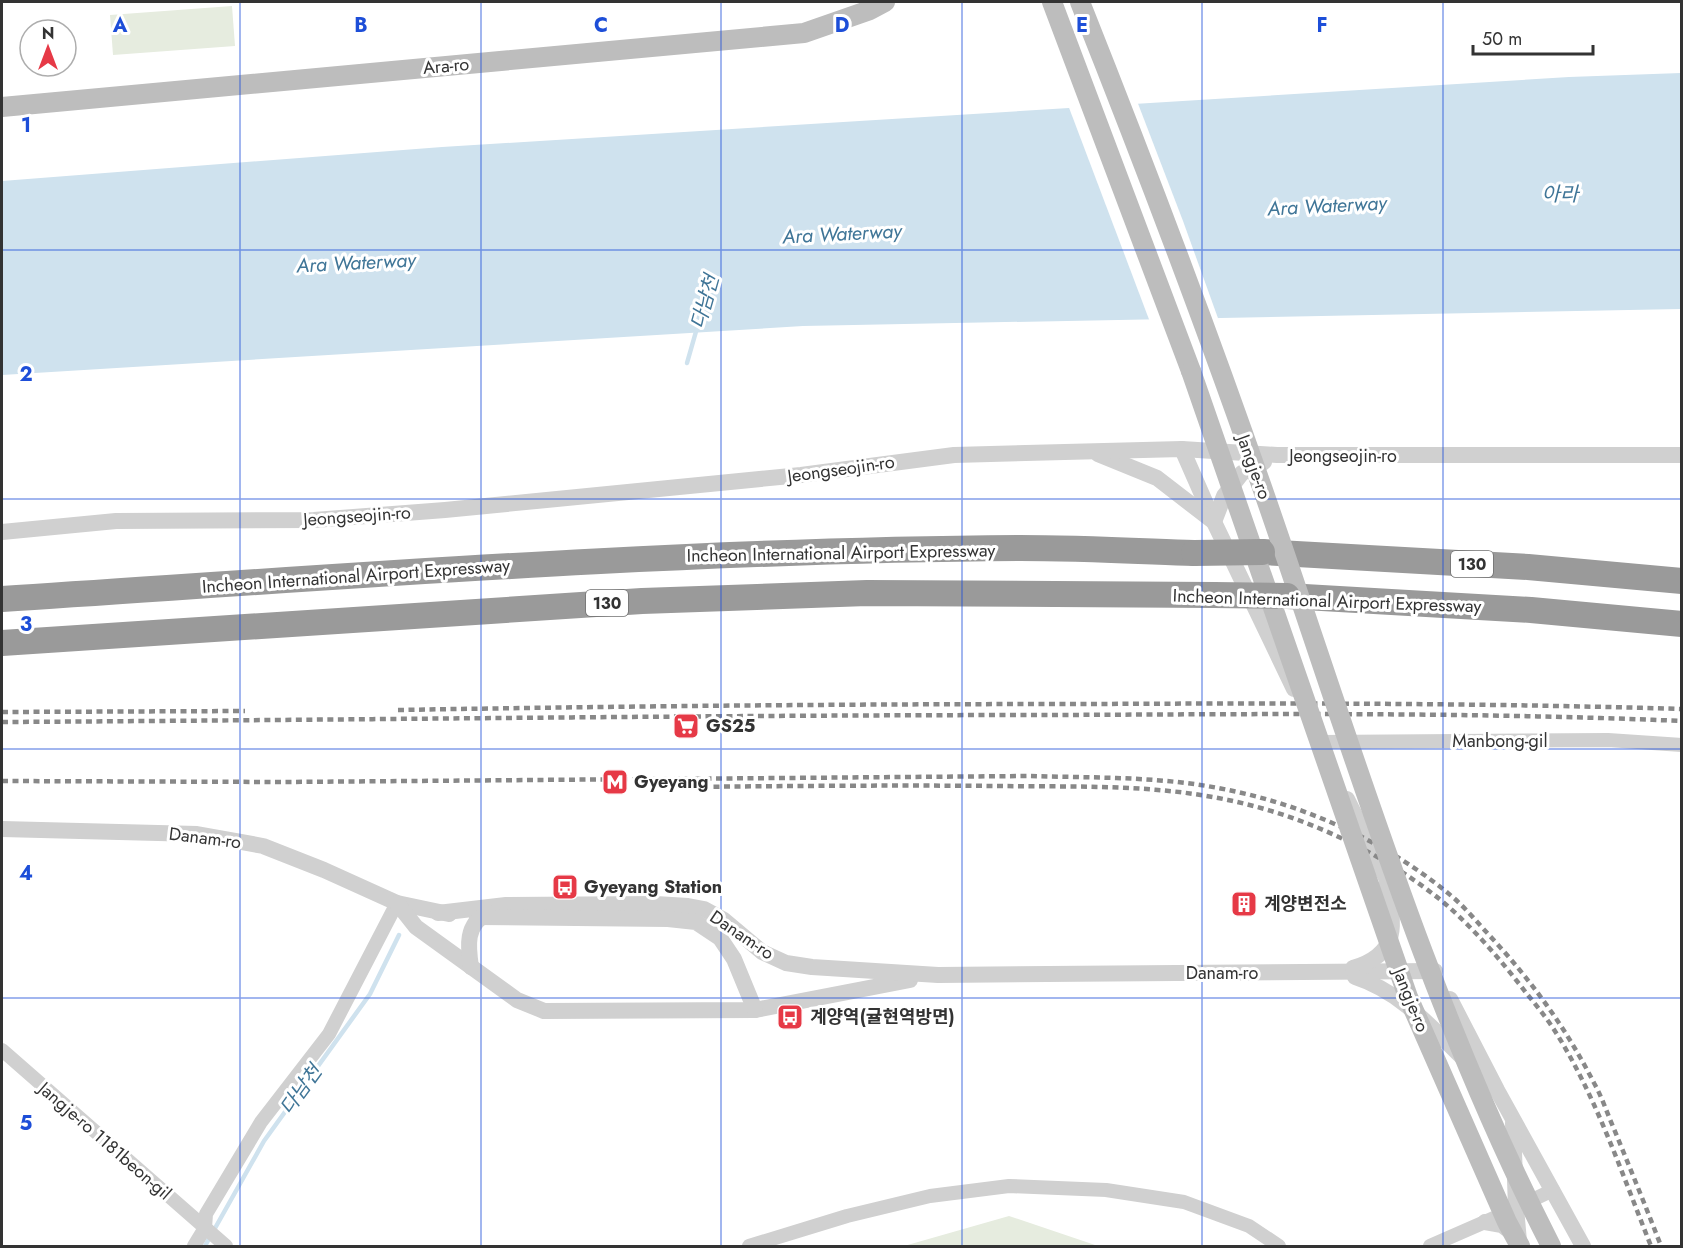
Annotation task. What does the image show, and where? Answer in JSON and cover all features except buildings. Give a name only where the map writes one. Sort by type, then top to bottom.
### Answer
[{"type":"highway","name":"Incheon International Airport Expressway","points":[[2,599],[597,560],[836,551],[1024,548],[1194,553],[1262,552],[1528,567],[1682,581]]},
{"type":"highway","name":"Incheon International Airport Expressway","points":[[2,643],[642,601],[867,592],[1287,596],[1531,610],[1682,624]]},
{"type":"main road","name":"Ara-ro","points":[[2,108],[804,33],[870,10],[885,2]]},
{"type":"main road","name":"Jangje-ro","points":[[1052,2],[1191,371],[1408,998],[1520,1246]]},
{"type":"main road","name":"Jangje-ro","points":[[1080,2],[1193,296],[1273,520],[1361,783],[1426,962],[1470,1074],[1522,1189],[1551,1246]]},
{"type":"street","name":"Jangje-ro","points":[[1182,449],[1214,522],[1384,875],[1497,1090],[1583,1246]]},
{"type":"street","name":"Jeongseojin-ro","points":[[2,532],[116,521],[314,520],[422,512],[801,475],[954,455],[1182,449],[1277,455],[1682,455]]},
{"type":"street","points":[[1092,452],[1157,478],[1214,522],[1224,496],[1242,473],[1277,455]]},
{"type":"street","name":"Manbong-gil","points":[[1319,742],[1608,740],[1682,745]]},
{"type":"street","name":"Danam-ro","points":[[2,829],[197,834],[264,846],[396,903],[438,913],[480,917],[668,919],[696,922],[720,938],[734,959],[754,1010]]},
{"type":"street","points":[[1340,972],[1370,963],[1386,948],[1392,932],[1391,909],[1384,875]]},
{"type":"street","points":[[194,1246],[209,1232],[206,1214],[261,1122],[329,1034],[396,903]]},
{"type":"street","name":"Danam-ro","points":[[396,903],[416,927],[517,1000],[544,1011],[754,1010],[938,975]]},
{"type":"street","name":"Danam-ro","points":[[438,913],[506,905],[656,904],[688,906],[704,909],[724,920],[762,952],[786,963],[938,975],[1435,971]]},
{"type":"street","points":[[471,967],[468,943],[472,928],[480,917],[506,905]]},
{"type":"street","points":[[1340,972],[1376,984],[1409,1006],[1497,1090]]},
{"type":"street","name":"Jangje-ro 1181beon-gil","points":[[2,1050],[226,1246]]},
{"type":"street","name":"Jangje-ro","points":[[1513,1119],[1515,1208],[1520,1246]]},
{"type":"street","points":[[749,1246],[847,1216],[930,1196],[1009,1186],[1106,1190],[1184,1202],[1249,1226],[1279,1246]]},
{"type":"street","points":[[1430,1246],[1552,1190]]},
{"type":"street","points":[[1485,1222],[1502,1225],[1511,1231],[1520,1246]]},
{"type":"shaded area","points":[[232,6],[235,46],[113,55],[110,15]]},
{"type":"shaded area","points":[[1009,1216],[1098,1246],[904,1246]]},
{"type":"water","name":"아라","points":[[1681,73],[1681,309],[803,326],[2,375],[2,181],[442,147],[1569,77]]},
{"type":"pier","points":[[1137,101],[1219,321],[1150,322],[1068,105]]},
{"type":"waterway","name":"다남천","points":[[687,363],[697,328]]},
{"type":"waterway","name":"다남천","points":[[205,1246],[264,1141],[370,994],[399,935]]},
{"type":"railway","points":[[398,710],[1236,704],[1682,709]]},
{"type":"railway","points":[[2,712],[245,711]]},
{"type":"railway","points":[[2,722],[1291,714],[1525,716],[1682,721]]},
{"type":"railway","points":[[2,781],[284,782],[1029,776],[1129,778],[1179,782],[1258,797],[1319,817],[1404,861],[1455,899],[1504,952],[1560,1024],[1597,1088],[1661,1246]]},
{"type":"railway","points":[[682,787],[1086,787],[1171,791],[1255,806],[1335,835],[1410,877],[1445,904],[1483,941],[1540,1011],[1553,1028],[1582,1079],[1651,1246]]},
{"type":"place","name":"GS25","points":[[686,726]]},
{"type":"place","name":"Gyeyang","points":[[615,782]]},
{"type":"place","name":"Gyeyang Station","points":[[565,887]]},
{"type":"place","name":"계양변전소","points":[[1244,904]]},
{"type":"place","name":"계양역(귤현역방면)","points":[[790,1017]]},
{"type":"water label","name":"Ara Waterway","points":[[1327,206]]},
{"type":"water label","name":"Ara Waterway","points":[[842,234]]},
{"type":"water label","name":"Ara Waterway","points":[[356,263]]}]
